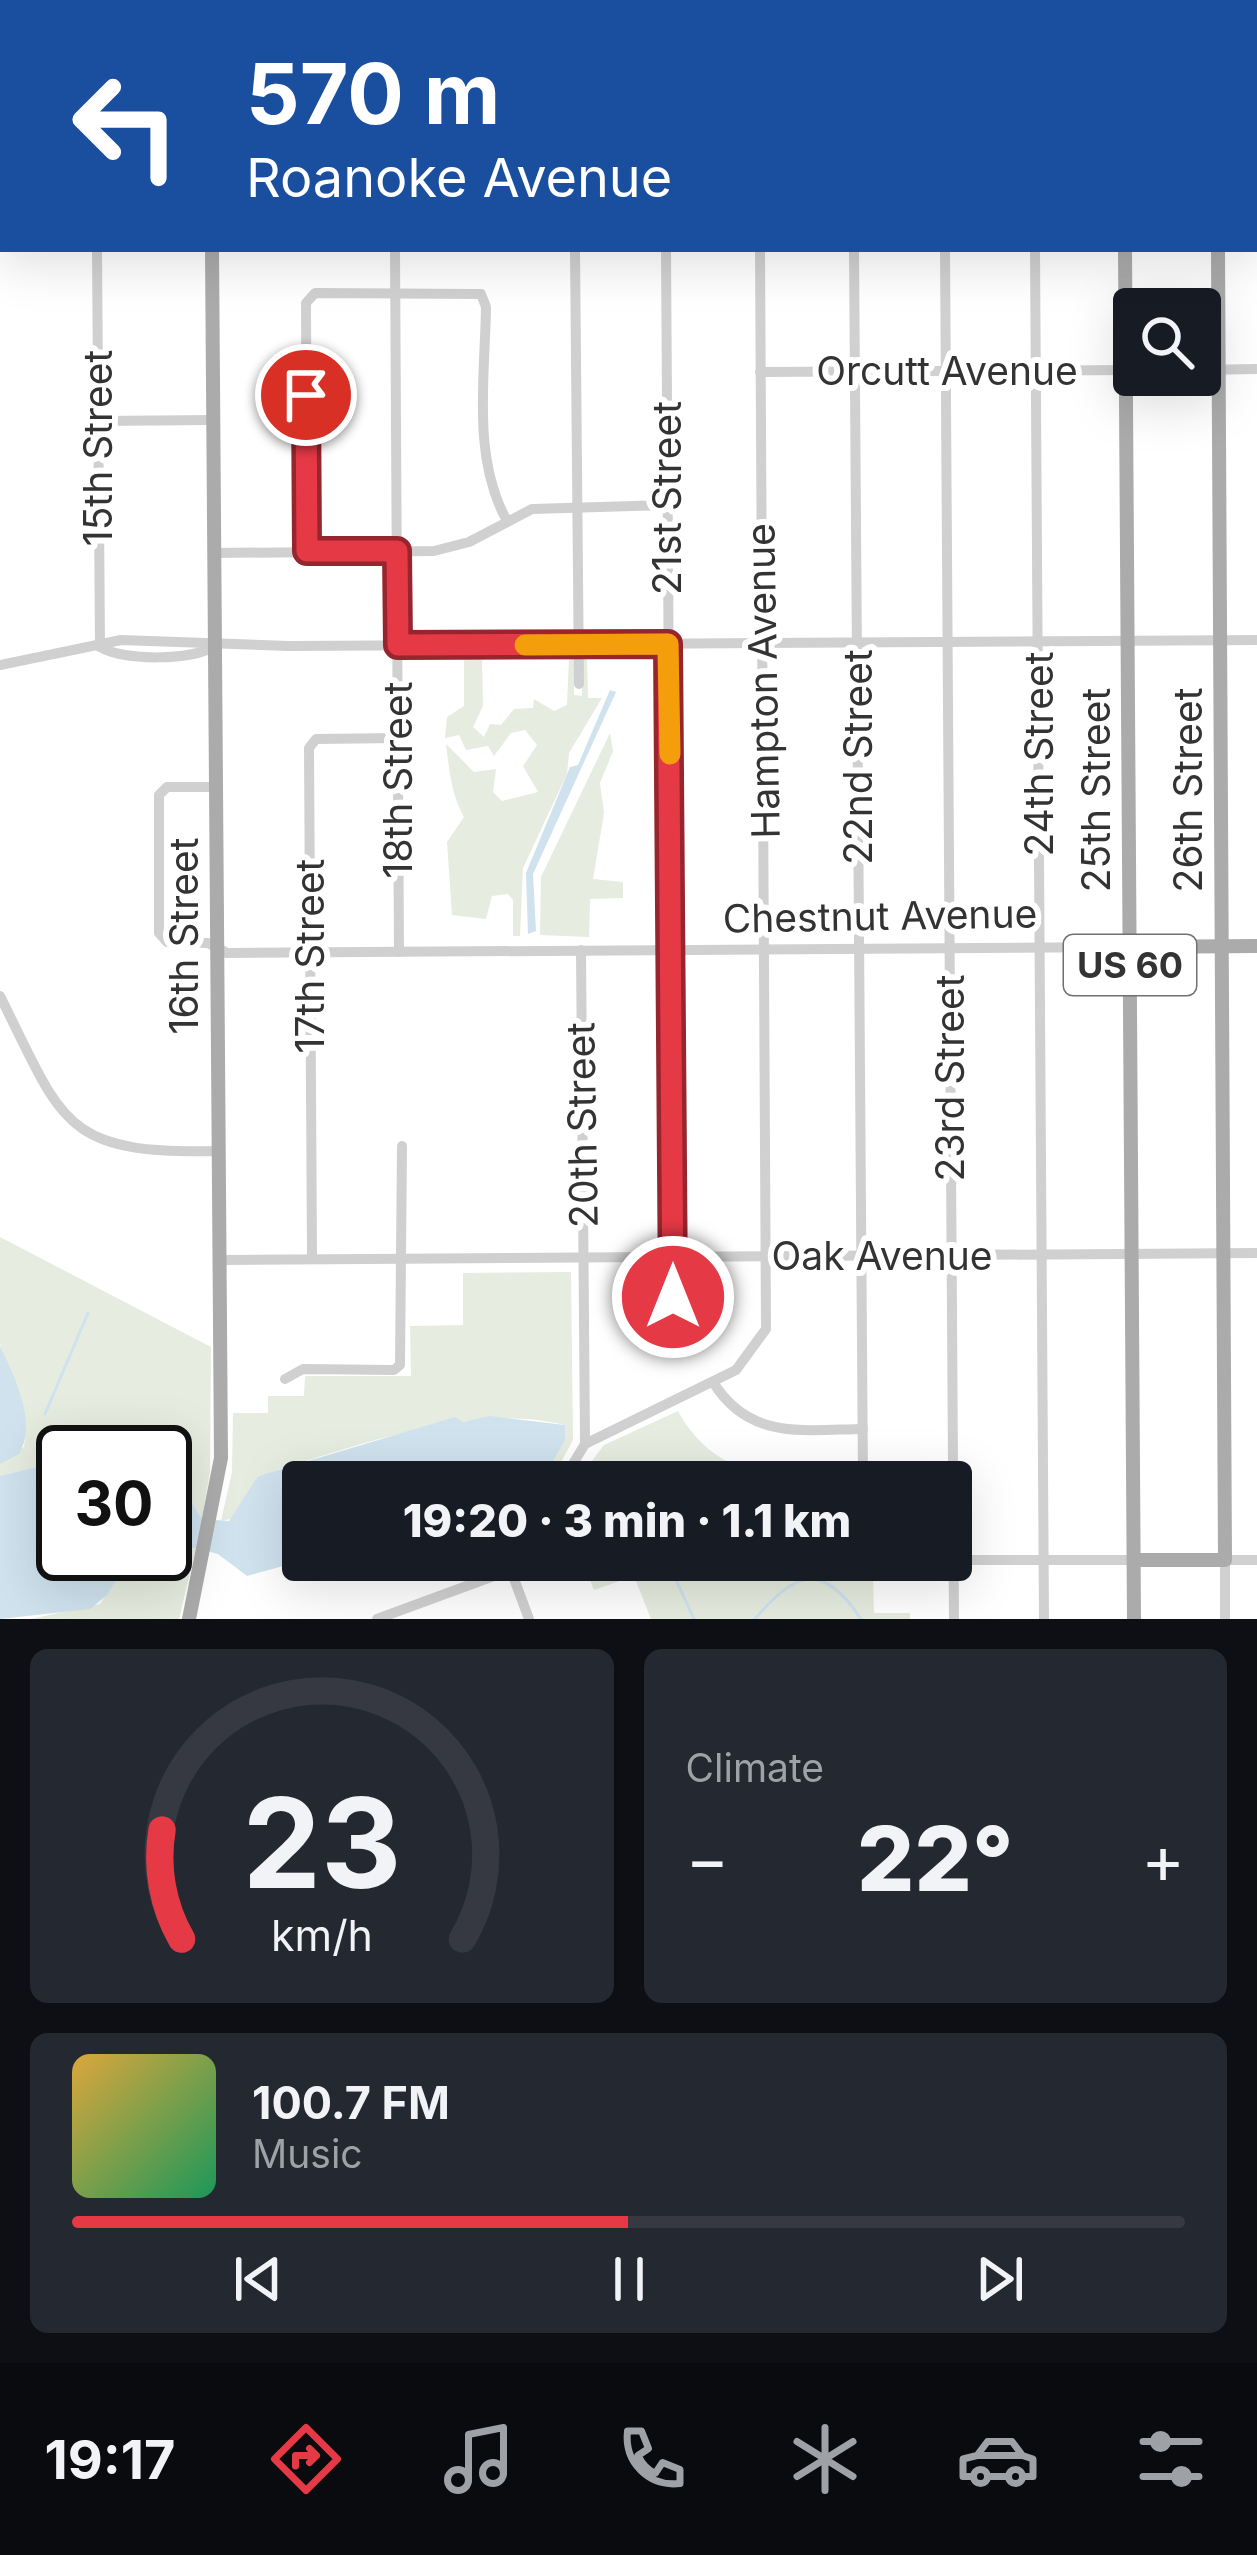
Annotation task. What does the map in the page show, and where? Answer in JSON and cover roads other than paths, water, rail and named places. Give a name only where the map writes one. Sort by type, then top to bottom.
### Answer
[{"type":"main road","name":"16th Street","points":[[189,1619],[214,1514],[221,1458],[212,252]]},
{"type":"main road","name":"25th Street","points":[[1126,252],[1127,288]]},
{"type":"main road","name":"26th Street","points":[[1217,252],[1217,288]]},
{"type":"main road","name":"25th Street","points":[[1130,396],[1134,1619]]},
{"type":"main road","name":"26th Street","points":[[1218,396],[1226,1560]]},
{"type":"main road","name":"Chestnut Avenue","points":[[1130,947],[1257,946]]},
{"type":"main road","points":[[1134,1560],[1226,1560]]},
{"type":"street","name":"15th Street","points":[[97,252],[100,647]]},
{"type":"street","name":"18th Street","points":[[395,252],[399,952]]},
{"type":"street","points":[[575,252],[579,684]]},
{"type":"street","name":"21st Street","points":[[666,252],[673,1323]]},
{"type":"street","name":"Hampton Avenue","points":[[585,1444],[743,1365],[761,1340],[767,1316],[760,252]]},
{"type":"street","name":"22nd Street","points":[[854,252],[863,1461]]},
{"type":"street","name":"23rd Street","points":[[945,252],[952,1461]]},
{"type":"street","name":"24th Street","points":[[1036,252],[1044,1619]]},
{"type":"street","points":[[307,551],[306,303],[315,293],[468,290],[484,298],[485,458],[506,519]]},
{"type":"street","points":[[1221,370],[1257,369]]},
{"type":"street","name":"Orcutt Avenue","points":[[760,372],[1113,370]]},
{"type":"street","points":[[98,422],[214,420]]},
{"type":"street","points":[[214,553],[459,546],[506,519],[545,506],[667,505]]},
{"type":"street","points":[[0,665],[61,648],[100,647],[117,654],[198,654],[215,646],[1257,640]]},
{"type":"street","name":"17th Street","points":[[312,1258],[309,741],[398,738]]},
{"type":"street","name":"Chestnut Avenue","points":[[216,787],[167,787],[158,795],[159,933],[167,942],[208,943],[227,953],[1130,947]]},
{"type":"street","name":"20th Street","points":[[581,950],[585,1444]]},
{"type":"street","points":[[0,996],[41,1087],[76,1125],[130,1147],[218,1151]]},
{"type":"street","points":[[285,1379],[303,1370],[394,1370],[401,1360],[402,1146]]},
{"type":"street","name":"Oak Avenue","points":[[219,1260],[1257,1253]]},
{"type":"street","points":[[713,1382],[734,1411],[761,1426],[863,1430]]},
{"type":"street","points":[[575,1461],[585,1444]]},
{"type":"street","points":[[972,1562],[1134,1560]]},
{"type":"street","points":[[1226,1560],[1257,1560]]},
{"type":"street","name":"26th Street","points":[[1225,1619],[1226,1560]]},
{"type":"street","points":[[377,1619],[472,1581]]},
{"type":"street","points":[[519,1581],[529,1619]]},
{"type":"street","name":"23rd Street","points":[[953,1581],[954,1619]]},
{"type":"water","points":[[610,690],[616,692],[533,874],[536,931],[528,934],[526,873],[570,767],[578,765]]},
{"type":"water","points":[[0,1346],[22,1400],[26,1429],[19,1454],[0,1464]]},
{"type":"water","points":[[490,1416],[565,1425],[565,1440],[553,1461],[308,1461],[455,1417],[463,1422]]},
{"type":"water","points":[[36,1467],[36,1581],[116,1581],[90,1609],[0,1619],[0,1476]]},
{"type":"water","points":[[282,1469],[282,1566],[247,1576],[218,1554],[192,1548],[192,1504],[202,1519],[229,1521],[258,1476]]},
{"type":"waterway","points":[[45,1414],[88,1313]]},
{"type":"waterway","points":[[755,1619],[783,1591],[808,1579],[834,1588],[861,1619]]},
{"type":"waterway","points":[[677,1581],[694,1619]]}]
